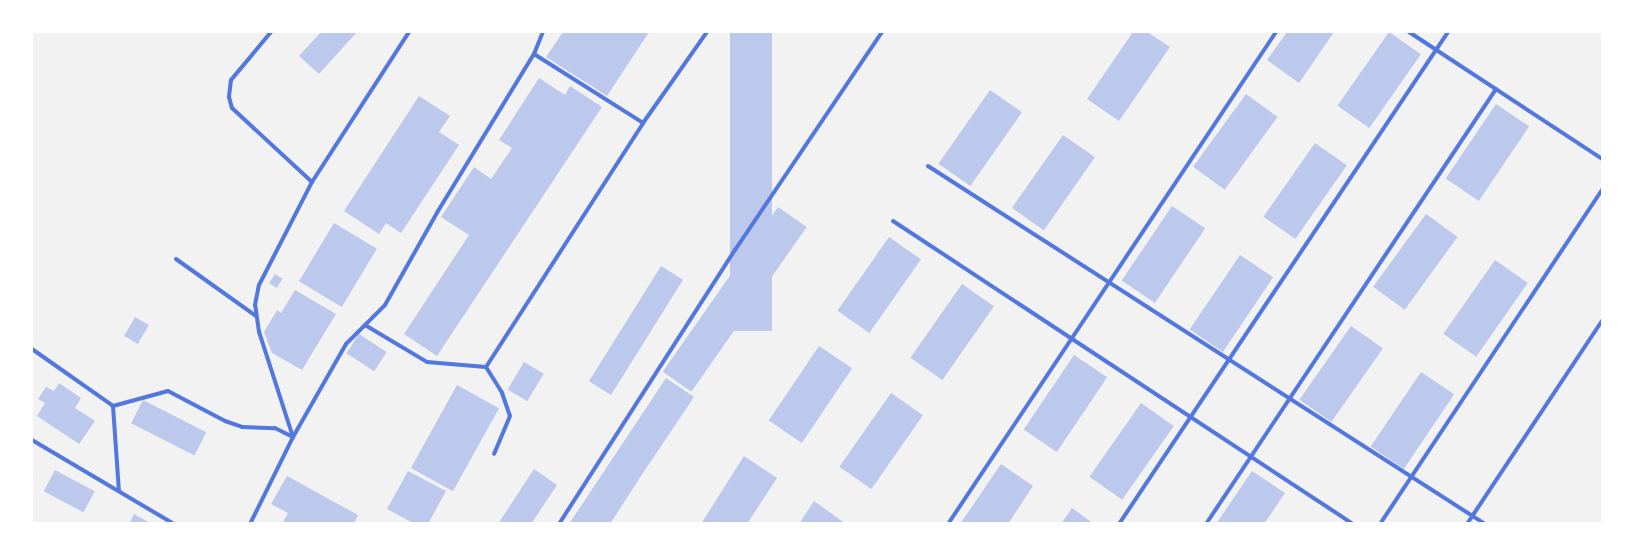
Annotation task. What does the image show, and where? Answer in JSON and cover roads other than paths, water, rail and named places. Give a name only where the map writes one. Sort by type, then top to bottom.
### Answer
[{"type":"lane","points":[[270,32],[231,80],[229,97],[232,108],[312,182]]},
{"type":"lane","points":[[293,438],[259,332],[255,305],[259,285],[312,182],[409,32]]},
{"type":"lane","points":[[250,524],[293,438],[346,344],[385,305],[438,211],[534,54],[543,32]]},
{"type":"lane","points":[[486,367],[643,123],[707,32]]},
{"type":"lane","points":[[559,524],[746,232],[882,32]]},
{"type":"lane","points":[[948,524],[1276,32]]},
{"type":"lane","points":[[1409,32],[1602,159]]},
{"type":"lane","points":[[1119,524],[1448,32]]},
{"type":"lane","points":[[534,54],[643,123]]},
{"type":"lane","points":[[1206,524],[1496,89]]},
{"type":"lane","points":[[928,166],[1485,524]]},
{"type":"lane","points":[[1380,524],[1602,190]]},
{"type":"lane","points":[[893,221],[1353,524]]},
{"type":"lane","points":[[176,259],[256,316]]},
{"type":"lane","points":[[1467,524],[1602,321]]},
{"type":"lane","points":[[365,325],[427,362],[486,367]]},
{"type":"lane","points":[[32,349],[113,406]]},
{"type":"lane","points":[[486,367],[502,393],[510,416],[494,454]]},
{"type":"lane","points":[[113,406],[168,391],[225,421],[242,427],[275,428],[293,438]]},
{"type":"lane","points":[[113,406],[119,491]]},
{"type":"lane","points":[[32,440],[174,524]]}]
